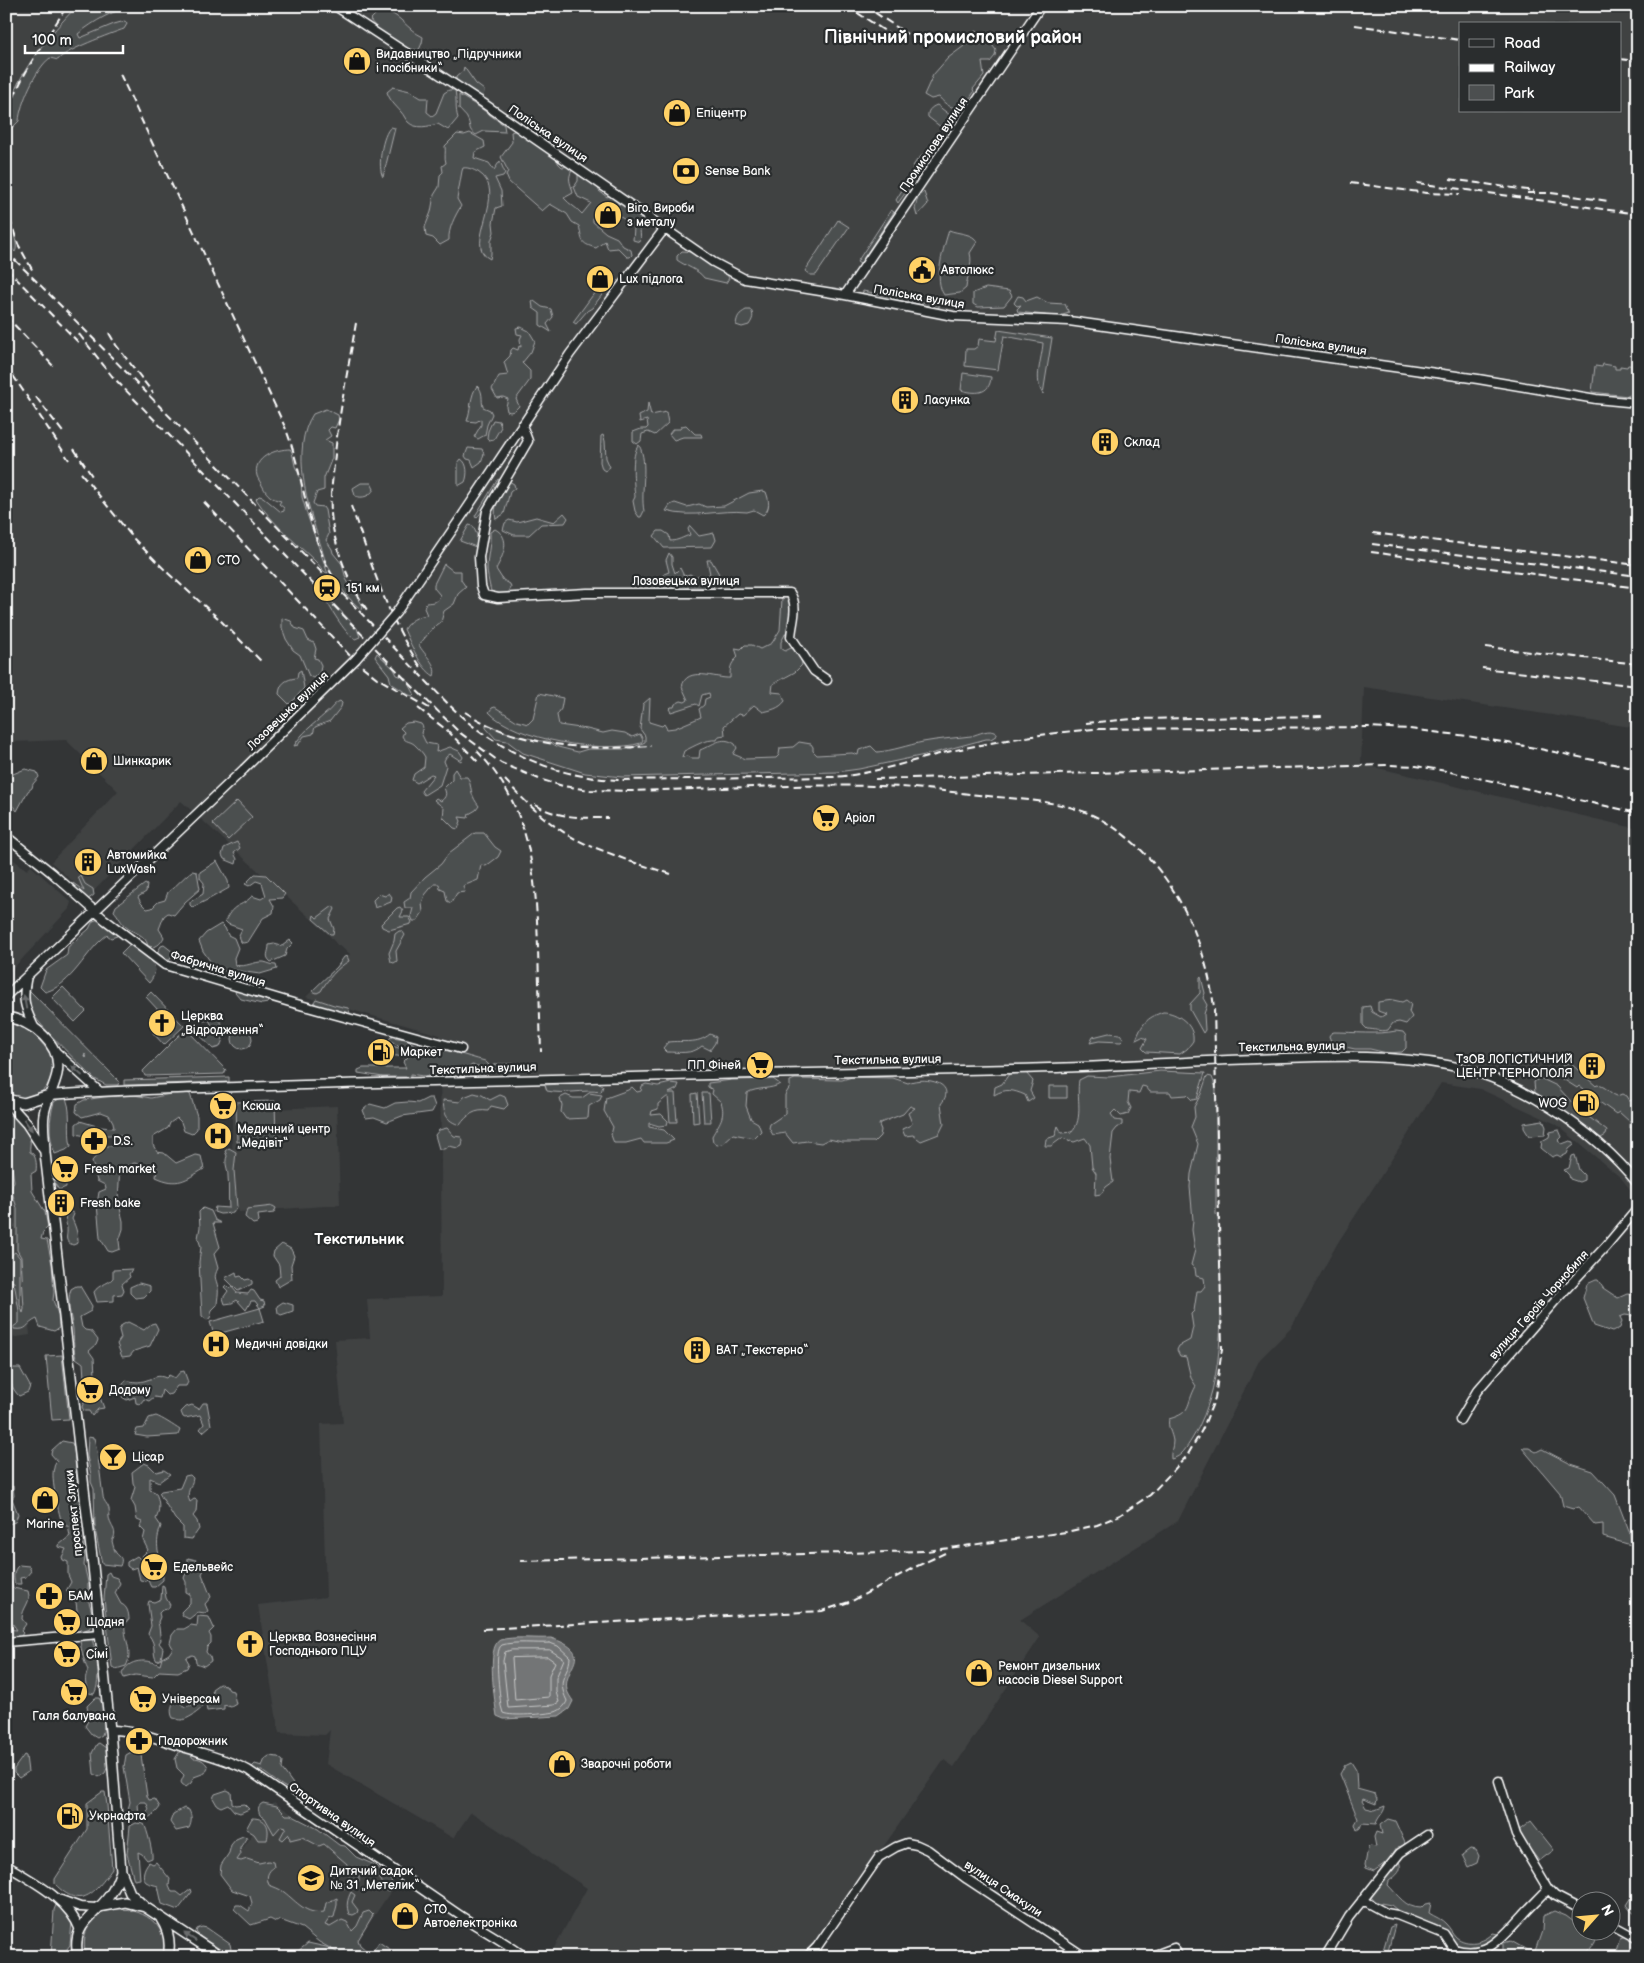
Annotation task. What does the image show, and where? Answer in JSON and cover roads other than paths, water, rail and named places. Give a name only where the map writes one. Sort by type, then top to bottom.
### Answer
[{"type":"main road","points":[[6,1017],[26,1021],[34,1027],[55,1051]]},
{"type":"main road","name":"проспект Злуки","points":[[55,1051],[58,1071],[49,1095],[44,1118],[45,1153],[100,1634],[121,1870],[130,1893],[145,1907]]},
{"type":"main road","points":[[6,1100],[24,1103],[49,1095]]},
{"type":"main road","name":"проспект Злуки","points":[[6,1100],[27,1124],[45,1153]]},
{"type":"main road","name":"проспект Злуки","points":[[80,1930],[86,1919],[114,1889],[121,1870]]},
{"type":"main road","points":[[98,1908],[125,1902],[145,1907],[220,1957]]},
{"type":"main road","points":[[160,1917],[166,1926],[170,1942],[168,1957]]},
{"type":"main road","points":[[69,1957],[77,1952],[80,1930]]},
{"type":"street","name":"Поліська вулиця","points":[[335,6],[483,103],[713,262],[745,279],[845,295],[953,316],[1069,321],[1469,378],[1596,399],[1638,403]]},
{"type":"street","name":"Промислова вулиця","points":[[845,295],[1041,6]]},
{"type":"street","name":"Лозовецька вулиця","points":[[6,996],[244,769],[356,659],[396,612],[579,341],[665,228]]},
{"type":"street","name":"Лозовецька вулиця","points":[[522,425],[528,441],[487,511],[479,557],[481,586],[484,595],[498,598],[587,593],[790,593],[794,599],[795,614],[791,637],[814,671],[827,680]]},
{"type":"street","name":"Фабрична вулиця","points":[[6,836],[95,911],[165,965],[293,1004],[461,1049]]},
{"type":"street","points":[[27,976],[23,994],[25,1009],[34,1027]]},
{"type":"street","points":[[55,1051],[99,1091]]},
{"type":"street","name":"Текстильна вулиця","points":[[49,1095],[99,1091],[663,1075],[1040,1069],[1208,1060],[1381,1057],[1419,1060],[1464,1069],[1498,1081],[1526,1094],[1582,1129],[1612,1155],[1638,1184]]},
{"type":"street","name":"вулиця Героїв Чорнобиля","points":[[1460,1420],[1477,1391],[1638,1208]]},
{"type":"street","points":[[6,1642],[100,1634]]},
{"type":"street","name":"Спортивна вулиця","points":[[110,1730],[127,1731],[151,1737],[231,1762],[248,1770],[448,1908],[474,1925],[505,1941],[525,1957]]},
{"type":"street","points":[[1499,1781],[1516,1835],[1548,1889],[1555,1896],[1572,1905]]},
{"type":"street","points":[[1326,1957],[1349,1917],[1400,1853],[1427,1835]]},
{"type":"street","name":"вулиця Смакули","points":[[807,1957],[817,1947],[879,1857],[907,1843],[916,1844],[928,1850],[967,1879],[1085,1957]]},
{"type":"street","points":[[6,1865],[57,1899],[70,1912],[80,1930]]},
{"type":"street","points":[[1362,1900],[1386,1913],[1397,1915],[1444,1934],[1454,1949],[1465,1952],[1481,1950],[1498,1942],[1548,1889]]},
{"type":"street","points":[[57,1899],[80,1907],[98,1908]]},
{"type":"street","points":[[1622,1931],[1638,1939]]},
{"type":"street","points":[[1150,1957],[1174,1948],[1179,1957]]},
{"type":"water","points":[[551,1638],[565,1644],[573,1650],[575,1655],[575,1661],[567,1682],[567,1691],[573,1701],[569,1709],[559,1716],[504,1719],[497,1716],[492,1675],[493,1653],[496,1644],[500,1640],[505,1639]]},
{"type":"railway","points":[[6,120],[17,89],[67,6]]},
{"type":"railway","points":[[847,6],[900,41]]},
{"type":"railway","points":[[865,6],[907,34]]},
{"type":"railway","points":[[1355,25],[1459,40]]},
{"type":"railway","points":[[1622,59],[1638,61]]},
{"type":"railway","points":[[120,74],[285,427],[292,446],[318,543],[325,562],[335,580]]},
{"type":"railway","points":[[1450,179],[1534,191]]},
{"type":"railway","points":[[1350,183],[1427,193],[1460,194]]},
{"type":"railway","points":[[1417,183],[1638,214]]},
{"type":"railway","points":[[1527,193],[1551,193],[1609,201]]},
{"type":"railway","points":[[1634,204],[1638,205]]},
{"type":"railway","points":[[6,207],[18,244],[34,273]]},
{"type":"railway","points":[[6,251],[456,712],[479,731],[502,746],[550,767],[583,776],[618,780],[834,777],[877,770],[983,744],[1095,729],[1369,727],[1409,729],[1467,736],[1638,769]]},
{"type":"railway","points":[[6,268],[81,345]]},
{"type":"railway","points":[[6,316],[55,368]]},
{"type":"railway","points":[[356,323],[338,429],[331,508],[334,534],[341,558],[350,581],[369,613]]},
{"type":"railway","points":[[109,333],[153,393]]},
{"type":"railway","points":[[79,334],[112,376],[406,680],[459,732],[501,763],[539,779],[563,786],[590,790],[630,791],[751,787],[886,786],[1032,800],[1076,809],[1102,820],[1125,836],[1146,855],[1180,901],[1202,954],[1210,981],[1214,1008],[1222,1349],[1215,1398],[1202,1430],[1187,1456],[1150,1495],[1120,1515],[1097,1525],[1066,1532],[927,1551],[519,1561]]},
{"type":"railway","points":[[6,365],[69,460]]},
{"type":"railway","points":[[36,397],[65,435]]},
{"type":"railway","points":[[74,449],[94,479]]},
{"type":"railway","points":[[81,473],[134,539],[262,662]]},
{"type":"railway","points":[[204,502],[353,659],[377,678],[429,708]]},
{"type":"railway","points":[[351,506],[381,591],[400,632],[423,670]]},
{"type":"railway","points":[[1373,533],[1638,565]]},
{"type":"railway","points":[[1372,544],[1638,576]]},
{"type":"railway","points":[[1371,552],[1638,588]]},
{"type":"railway","points":[[1486,647],[1638,664]]},
{"type":"railway","points":[[1482,668],[1638,686]]},
{"type":"railway","points":[[418,708],[448,731],[479,763]]},
{"type":"railway","points":[[465,712],[486,724],[508,733],[555,744],[603,748],[651,746]]},
{"type":"railway","points":[[1086,723],[1134,719],[1325,716]]},
{"type":"railway","points":[[477,751],[495,773],[509,796],[520,819],[527,844],[532,869],[537,922],[541,1052]]},
{"type":"railway","points":[[875,779],[1388,765],[1416,766],[1638,813]]},
{"type":"railway","points":[[505,780],[545,819],[568,835],[593,847]]},
{"type":"railway","points":[[535,805],[562,815],[608,818]]},
{"type":"railway","points":[[596,848],[671,874]]},
{"type":"railway","points":[[483,1629],[822,1611],[852,1601],[945,1553]]},
{"type":"place","name":"Видавництво „Підручники і посібники“","points":[[357,61]]},
{"type":"place","name":"Епіцентр","points":[[677,113]]},
{"type":"place","name":"Sense Bank","points":[[686,171]]},
{"type":"place","name":"Віго. Вироби з металу","points":[[608,215]]},
{"type":"place","name":"Автолюкс","points":[[922,270]]},
{"type":"place","name":"Lux підлога","points":[[600,279]]},
{"type":"place","name":"Ласунка","points":[[905,400]]},
{"type":"place","name":"Склад","points":[[1105,442]]},
{"type":"place","name":"СТО","points":[[198,560]]},
{"type":"place","name":"151 км","points":[[327,588]]},
{"type":"place","name":"Шинкарик","points":[[94,761]]},
{"type":"place","name":"Аріол","points":[[826,818]]},
{"type":"place","name":"Автомийка LuxWash","points":[[88,862]]},
{"type":"place","name":"Церква „Відродження“","points":[[162,1023]]},
{"type":"place","name":"Маркет","points":[[381,1052]]},
{"type":"place","name":"ПП Фіней","points":[[760,1065]]},
{"type":"place","name":"ТзОВ ЛОГІСТИЧНИЙ ЦЕНТР ТЕРНОПОЛЯ","points":[[1592,1066]]},
{"type":"place","name":"WOG","points":[[1586,1103]]},
{"type":"place","name":"Ксюша","points":[[223,1106]]},
{"type":"place","name":"Медичний центр „Медівіт“","points":[[218,1136]]},
{"type":"place","name":"D.S.","points":[[94,1141]]},
{"type":"place","name":"Fresh market","points":[[65,1169]]},
{"type":"place","name":"Fresh bake","points":[[61,1203]]},
{"type":"place","name":"Медичні довідки","points":[[216,1344]]},
{"type":"place","name":"ВАТ „Текстерно“","points":[[697,1350]]},
{"type":"place","name":"Додому","points":[[90,1390]]},
{"type":"place","name":"Цісар","points":[[113,1457]]},
{"type":"place","name":"Marine","points":[[45,1500]]},
{"type":"place","name":"Едельвейс","points":[[154,1567]]},
{"type":"place","name":"БАМ","points":[[49,1596]]},
{"type":"place","name":"Щодня","points":[[67,1622]]},
{"type":"place","name":"Церква Вознесіння Господнього ПЦУ","points":[[250,1644]]},
{"type":"place","name":"Сімі","points":[[67,1654]]},
{"type":"place","name":"Ремонт дизельних насосів Diesel Support","points":[[979,1673]]},
{"type":"place","name":"Галя балувана","points":[[74,1692]]},
{"type":"place","name":"Універсам","points":[[143,1699]]},
{"type":"place","name":"Подорожник","points":[[139,1741]]},
{"type":"place","name":"Зварочні роботи","points":[[562,1764]]},
{"type":"place","name":"Укрнафта","points":[[70,1816]]},
{"type":"place","name":"Дитячий садок № 31 „Метелик“","points":[[311,1878]]},
{"type":"place","name":"СТО Автоелектроніка","points":[[405,1916]]},
{"type":"district","name":"Північний промисловий район","points":[[953,37]]},
{"type":"district","name":"Текстильник","points":[[359,1239]]}]
